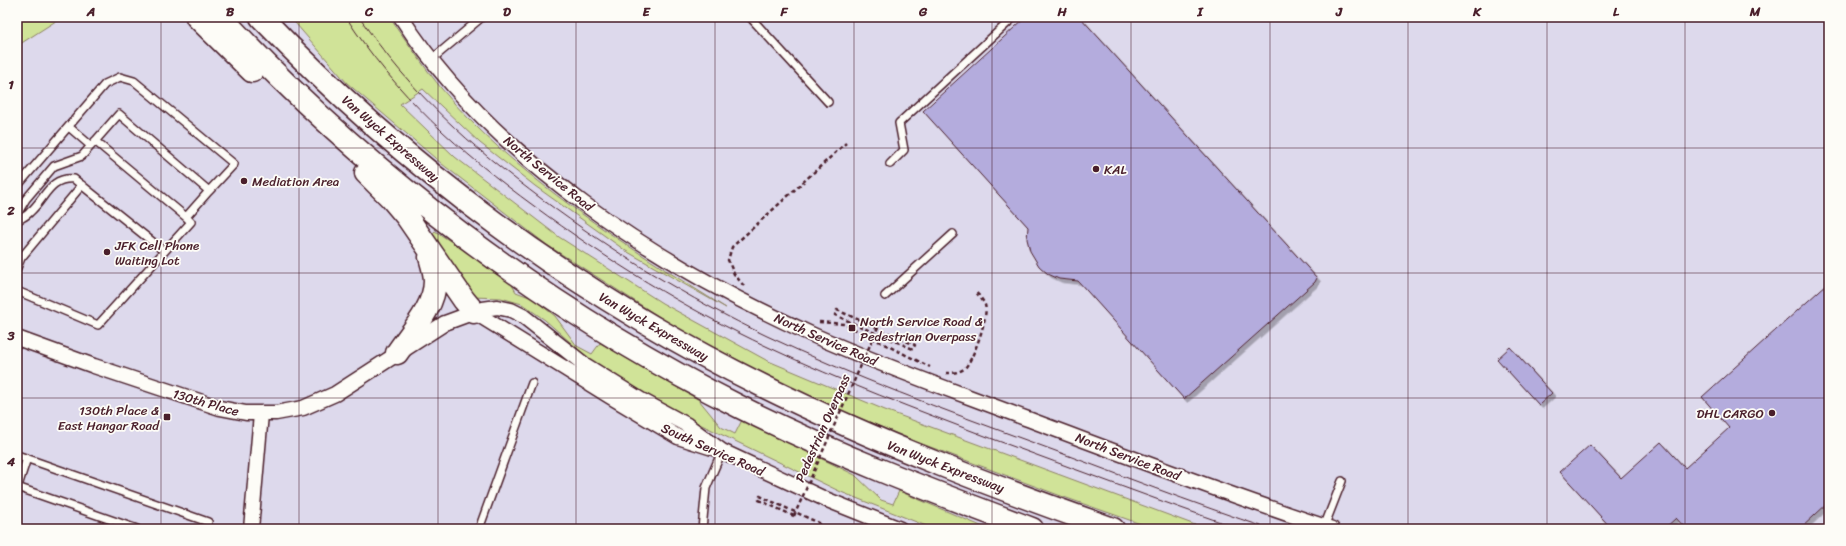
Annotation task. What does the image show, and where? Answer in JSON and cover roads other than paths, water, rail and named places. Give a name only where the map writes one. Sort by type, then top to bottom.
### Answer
[{"type":"highway","points":[[197,17],[254,72],[293,90]]},
{"type":"highway","points":[[221,17],[293,90],[381,169],[466,236],[559,301],[655,361],[739,406],[826,447],[914,484],[1032,529]]},
{"type":"highway","name":"Van Wyck Expressway","points":[[261,17],[350,104],[441,181],[517,239],[596,292],[678,341],[762,386],[871,436],[959,472],[1113,529]]},
{"type":"highway","points":[[281,17],[350,104]]},
{"type":"highway","points":[[310,106],[373,181],[395,202],[474,312]]},
{"type":"highway","points":[[397,353],[424,313],[434,292],[435,279],[426,246]]},
{"type":"street","name":"North Service Road","points":[[401,17],[431,60],[491,126],[556,181],[646,245],[755,308],[829,342],[907,374],[1184,478],[1328,528]]},
{"type":"street","name":"130th Place","points":[[17,338],[87,364],[209,405],[232,411],[261,414],[290,411],[314,404],[345,388],[445,323],[474,312],[497,307],[511,310],[523,316],[585,365],[635,396],[687,425],[722,451]]},
{"type":"street","name":"South Service Road","points":[[474,312],[678,437],[722,451],[825,499],[900,529]]},
{"type":"street","points":[[251,529],[261,414]]},
{"type":"lane","points":[[431,60],[482,17]]},
{"type":"lane","points":[[750,17],[828,102]]},
{"type":"lane","points":[[890,164],[904,150],[899,123],[1014,17]]},
{"type":"lane","points":[[20,183],[106,84],[120,77],[134,81],[234,164],[186,218]]},
{"type":"lane","points":[[17,214],[26,199],[54,166],[82,156],[119,114],[209,191]]},
{"type":"lane","points":[[17,291],[98,325],[191,222],[93,144],[69,127]]},
{"type":"lane","points":[[17,221],[30,213],[55,182],[64,178],[74,179],[164,252]]},
{"type":"lane","points":[[17,268],[21,258],[82,185]]},
{"type":"lane","points":[[886,296],[953,234]]},
{"type":"lane","points":[[479,529],[532,384]]},
{"type":"lane","points":[[702,529],[706,488],[711,473],[722,451]]},
{"type":"lane","points":[[17,454],[208,522]]},
{"type":"lane","points":[[27,458],[17,487],[137,529]]},
{"type":"lane","points":[[1328,528],[1342,480]]},
{"type":"tram line","points":[[346,17],[386,72],[408,97],[455,143],[507,186],[562,226],[618,264],[677,300],[707,317],[768,347],[852,384],[993,439],[1240,529]]},
{"type":"tram line","points":[[359,17],[379,45],[421,94],[443,117],[490,159],[543,200],[597,238],[652,274],[680,290],[767,336],[866,379],[1211,509],[1270,529]]},
{"type":"place","name":"KAL","points":[[1096,169]]},
{"type":"place","name":"Mediation Area","points":[[244,181]]},
{"type":"place","name":"JFK Cell Phone Waiting Lot","points":[[107,252]]},
{"type":"place","name":"North Service Road & Pedestrian Overpass","points":[[852,328]]},
{"type":"place","name":"DHL CARGO","points":[[1772,413]]},
{"type":"place","name":"130th Place & East Hangar Road","points":[[167,417]]}]
